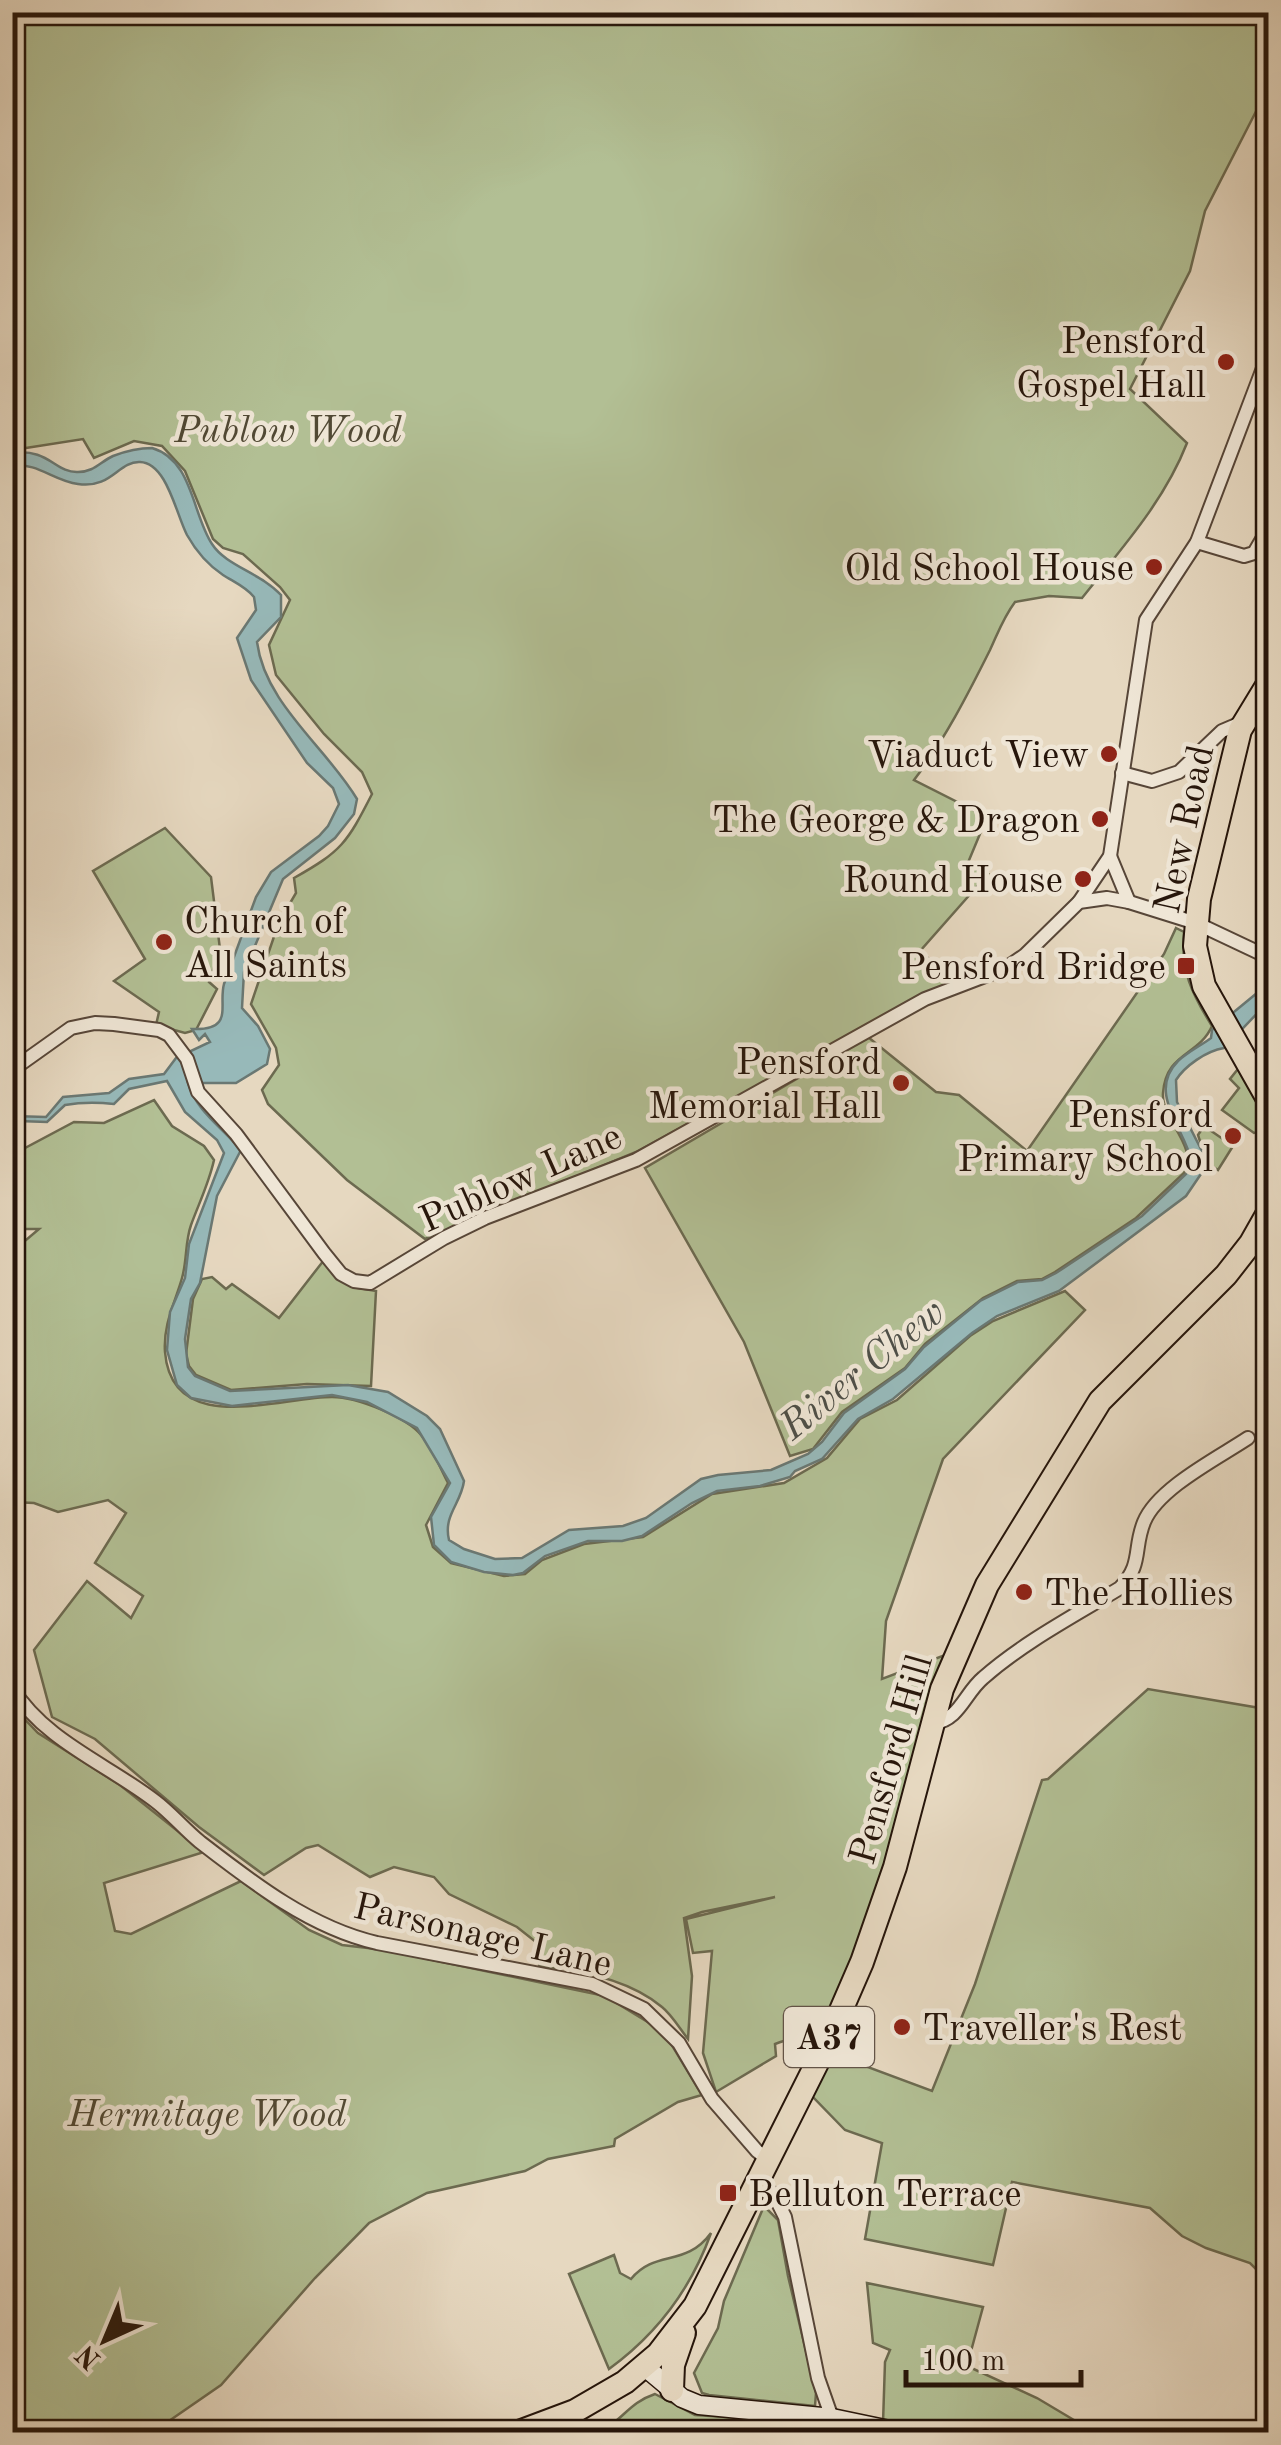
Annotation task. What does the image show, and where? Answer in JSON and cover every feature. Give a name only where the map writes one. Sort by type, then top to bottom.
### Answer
[{"type":"highway","name":"New Road","points":[[1268,684],[1243,722],[1196,923],[1197,965],[1218,1012],[1268,1099]]},
{"type":"highway","name":"Pensford Hill","points":[[645,2367],[686,2320],[708,2284],[826,2045],[872,1934],[901,1848],[946,1678],[987,1586],[1084,1424],[1121,1378],[1226,1275],[1252,1243],[1268,1214]]},
{"type":"highway","points":[[672,2390],[673,2365],[686,2320]]},
{"type":"highway","name":"A37","points":[[518,2432],[592,2402],[645,2367]]},
{"type":"main road","points":[[645,2367],[672,2390],[699,2405],[832,2418],[899,2432]]},
{"type":"street","points":[[1128,902],[1110,856],[1146,620],[1197,542],[1268,356]]},
{"type":"street","points":[[1197,542],[1244,556],[1254,553],[1268,529]]},
{"type":"street","points":[[1122,774],[1152,781],[1178,772],[1222,730],[1243,722]]},
{"type":"street","name":"Publow Lane","points":[[12,1070],[71,1028],[95,1023],[159,1030],[175,1042],[186,1059],[198,1092],[236,1134],[341,1274],[370,1283],[485,1218],[636,1160],[925,998],[1006,968],[1024,956],[1080,902],[1110,856]]},
{"type":"street","points":[[1080,902],[1107,898],[1128,902],[1196,923],[1268,955]]},
{"type":"street","points":[[934,1722],[951,1718],[981,1679],[1023,1648],[1120,1588],[1137,1564],[1144,1522],[1154,1506],[1172,1489],[1248,1438]]},
{"type":"street","points":[[1228,1451],[1236,1465]]},
{"type":"street","name":"Parsonage Lane","points":[[12,1688],[36,1721],[155,1802],[198,1840],[318,1924],[347,1936],[592,1984],[644,2008],[680,2043],[712,2099],[757,2152],[767,2158]]},
{"type":"street","points":[[772,2193],[785,2217],[818,2378],[832,2418]]},
{"type":"green space","name":"Publow Wood","points":[[12,13],[1268,13],[1268,88],[1205,211],[1190,271],[1130,389],[1187,443],[1177,465],[1140,524],[1082,598],[1049,596],[1015,602],[955,717],[914,780],[987,817],[967,865],[988,874],[921,950],[951,983],[917,997],[788,1068],[779,1062],[772,1069],[771,1079],[636,1152],[425,1239],[347,1180],[268,1104],[262,1090],[279,1065],[276,1048],[251,1004],[279,922],[296,893],[294,878],[342,844],[372,794],[362,772],[324,734],[276,675],[269,645],[290,600],[243,554],[223,548],[213,539],[185,471],[162,446],[134,441],[94,458],[83,439],[13,450]]},
{"type":"green space","points":[[165,828],[211,877],[220,949],[209,982],[217,989],[196,1030],[185,1033],[156,1025],[159,1012],[114,981],[145,959],[93,871]]},
{"type":"green space","points":[[1176,928],[1184,932],[1189,981],[1212,1026],[1176,1062],[1165,1080],[1164,1103],[1187,1153],[1184,1173],[1136,1218],[1055,1272],[1042,1279],[1017,1281],[983,1298],[925,1344],[905,1368],[842,1412],[813,1449],[790,1456],[744,1342],[645,1168],[868,1037],[936,1092],[959,1095],[1027,1151],[1164,954]]},
{"type":"green space","points":[[1238,1069],[1264,1113],[1268,1130],[1254,1133],[1222,1110],[1239,1088],[1230,1079]]},
{"type":"green space","points":[[154,1100],[172,1126],[204,1146],[214,1160],[189,1231],[184,1272],[166,1332],[165,1352],[172,1379],[186,1395],[207,1404],[231,1407],[332,1397],[381,1409],[405,1422],[426,1441],[448,1483],[426,1525],[433,1547],[451,1563],[504,1576],[525,1574],[542,1560],[584,1544],[643,1537],[712,1494],[784,1483],[827,1458],[860,1419],[897,1400],[970,1336],[993,1321],[1065,1291],[1085,1310],[943,1459],[886,1621],[882,1679],[945,1655],[888,1852],[850,1966],[818,2026],[775,2044],[776,2056],[716,2092],[703,2053],[712,1951],[693,1953],[686,1919],[775,1897],[684,1918],[692,1976],[688,2039],[666,2010],[635,1990],[587,1974],[539,1966],[541,1946],[517,1927],[449,1894],[434,1877],[394,1867],[370,1877],[318,1845],[306,1848],[264,1875],[199,1827],[95,1739],[52,1717],[34,1650],[87,1581],[131,1618],[143,1596],[95,1563],[126,1513],[108,1500],[58,1512],[34,1503],[13,1502],[13,1251],[39,1229],[13,1229],[12,1155],[74,1122],[104,1123]]},
{"type":"green space","points":[[1204,1126],[1233,1146],[1218,1170],[1207,1163],[1198,1135]]},
{"type":"green space","points":[[324,1260],[353,1287],[376,1291],[371,1386],[307,1384],[231,1390],[196,1375],[186,1354],[193,1299],[202,1279],[212,1277],[226,1289],[232,1284],[279,1318]]},
{"type":"green space","points":[[1268,1654],[1268,2281],[1250,2263],[1182,2236],[1150,2208],[1012,2182],[993,2265],[865,2239],[882,2143],[845,2130],[812,2096],[833,2054],[932,2091],[975,1984],[1042,1780],[1048,1779],[1148,1689],[1260,1708]]},
{"type":"green space","name":"Hermitage Wood","points":[[12,1706],[38,1733],[120,1785],[204,1852],[104,1883],[115,1931],[131,1934],[241,1881],[309,1930],[342,1945],[385,1950],[605,1996],[664,2032],[702,2095],[678,2102],[615,2139],[614,2146],[548,2159],[525,2171],[427,2193],[369,2223],[221,2385],[153,2432],[13,2432]]},
{"type":"green space","points":[[764,2206],[778,2220],[816,2393],[815,2406],[709,2395],[702,2393],[694,2373],[718,2328],[724,2301]]},
{"type":"green space","points":[[711,2233],[693,2273],[670,2309],[642,2341],[609,2369],[569,2274],[614,2255],[620,2273],[631,2279],[650,2264],[691,2251]]},
{"type":"green space","points":[[867,2283],[983,2307],[967,2366],[1037,2398],[1094,2432],[934,2432],[883,2423],[885,2362],[890,2350],[873,2343]]},
{"type":"green space","points":[[655,2394],[695,2415],[815,2423],[820,2432],[594,2432],[611,2425],[637,2403]]},
{"type":"water","points":[[152,448],[166,454],[184,476],[205,532],[218,552],[281,595],[281,617],[257,642],[262,664],[284,705],[357,799],[354,814],[335,838],[283,879],[244,972],[242,1008],[258,1026],[270,1049],[267,1064],[236,1083],[188,1083],[204,1111],[241,1150],[217,1196],[200,1283],[191,1299],[185,1339],[188,1367],[195,1376],[230,1391],[348,1385],[388,1392],[427,1416],[440,1429],[464,1481],[448,1523],[449,1540],[495,1559],[522,1558],[569,1530],[623,1526],[646,1518],[701,1479],[771,1470],[808,1454],[844,1413],[905,1369],[924,1347],[980,1301],[1018,1282],[1042,1280],[1056,1273],[1142,1216],[1186,1174],[1192,1163],[1167,1099],[1169,1073],[1178,1061],[1211,1038],[1212,1030],[1268,984],[1268,1002],[1224,1048],[1197,1060],[1176,1080],[1177,1102],[1205,1157],[1203,1171],[1186,1196],[1059,1291],[997,1316],[972,1333],[893,1399],[858,1419],[822,1459],[790,1477],[760,1486],[717,1491],[642,1536],[622,1541],[588,1541],[545,1556],[523,1573],[484,1572],[451,1562],[434,1545],[431,1517],[450,1483],[417,1428],[367,1402],[332,1395],[232,1406],[191,1398],[177,1385],[167,1350],[170,1312],[185,1278],[189,1244],[224,1153],[217,1140],[185,1112],[167,1081],[129,1089],[114,1104],[65,1105],[47,1122],[13,1124],[13,1116],[46,1117],[63,1097],[109,1093],[129,1079],[164,1074],[176,1058],[210,1042],[205,1034],[199,1040],[192,1029],[214,1026],[222,1015],[224,984],[256,897],[271,872],[328,826],[339,804],[333,788],[307,763],[251,680],[237,638],[256,610],[254,597],[198,552],[157,471],[140,462],[132,463],[99,483],[78,484],[30,467],[13,466],[12,453],[25,452],[63,469],[84,472],[118,454]]},
{"type":"place","name":"Pensford Gospel Hall","points":[[1226,362]]},
{"type":"place","name":"Old School House","points":[[1154,567]]},
{"type":"place","name":"Viaduct View","points":[[1109,754]]},
{"type":"place","name":"The George & Dragon","points":[[1100,819]]},
{"type":"place","name":"Round House","points":[[1083,879]]},
{"type":"place","name":"Church of All Saints","points":[[164,942]]},
{"type":"place","name":"Pensford Bridge","points":[[1186,966]]},
{"type":"place","name":"Pensford Memorial Hall","points":[[901,1083]]},
{"type":"place","name":"Pensford Primary School","points":[[1233,1136]]},
{"type":"place","name":"The Hollies","points":[[1024,1592]]},
{"type":"place","name":"Traveller's Rest","points":[[902,2027]]},
{"type":"place","name":"Belluton Terrace","points":[[728,2193]]},
{"type":"water label","name":"River Chew","points":[[861,1368]]}]
